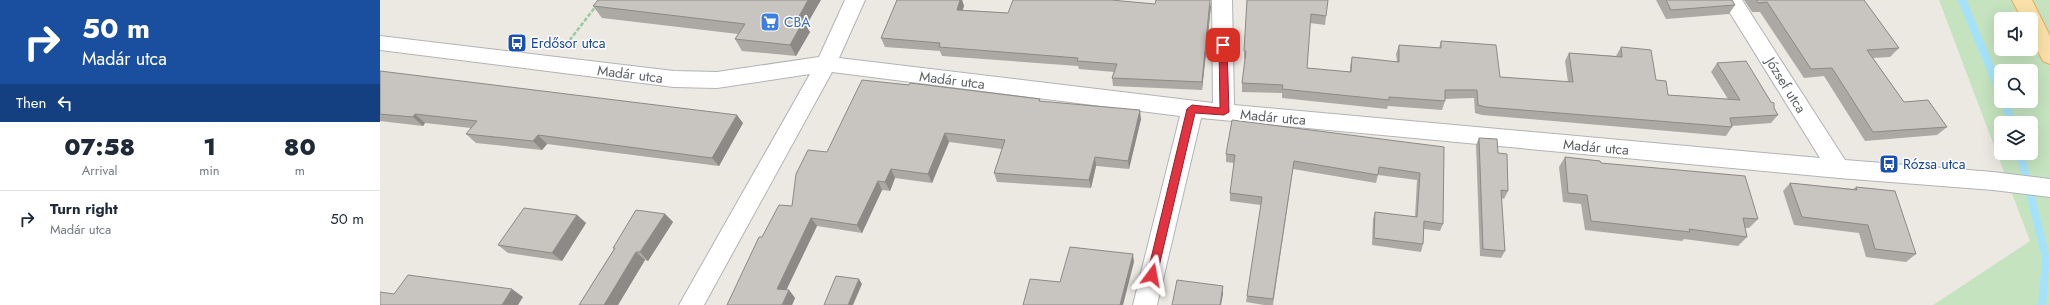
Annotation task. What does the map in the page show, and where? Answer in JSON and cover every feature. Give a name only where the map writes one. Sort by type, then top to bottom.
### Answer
[{"type":"main road","points":[[2022,0],[2050,56]]},
{"type":"street","points":[[691,305],[826,64],[855,0]]},
{"type":"street","points":[[1222,0],[1224,112]]},
{"type":"street","name":"József utca","points":[[1732,0],[1839,169]]},
{"type":"street","name":"Madár utca","points":[[380,44],[674,79],[717,80],[826,64],[1192,109],[1839,169],[1993,181],[2050,188]]},
{"type":"street","points":[[1145,305],[1192,109]]},
{"type":"path","points":[[551,64],[600,0]]},
{"type":"green space","points":[[1939,0],[2050,0],[2050,305],[1933,305],[2030,241],[1999,160],[2038,160],[2038,116],[1994,116],[1994,146]]},
{"type":"building","points":[[598,0],[808,0],[797,20],[804,20],[790,45],[735,39],[745,24],[593,6]]},
{"type":"building","points":[[897,0],[960,0],[957,10],[1008,13],[1013,0],[1111,0],[1155,4],[1156,0],[1210,0],[1202,82],[1112,78],[1117,64],[1077,61],[1078,58],[939,47],[940,43],[881,38]]},
{"type":"building","points":[[1247,0],[1328,0],[1326,16],[1311,14],[1307,68],[1351,72],[1352,57],[1399,62],[1399,45],[1441,48],[1441,41],[1496,45],[1500,77],[1573,82],[1569,53],[1622,57],[1621,47],[1651,50],[1656,80],[1666,81],[1668,95],[1740,100],[1717,63],[1746,61],[1771,102],[1774,103],[1774,108],[1778,115],[1730,118],[1732,127],[1485,107],[1478,105],[1477,90],[1445,90],[1445,101],[1389,97],[1389,100],[1282,89],[1283,85],[1242,83],[1246,51],[1244,51]]},
{"type":"building","points":[[1666,0],[1732,0],[1735,5],[1671,10]]},
{"type":"building","points":[[1756,0],[1864,0],[1899,48],[1867,50],[1904,102],[1928,100],[1947,127],[1873,132],[1832,68],[1811,69],[1767,2],[1758,3]]},
{"type":"building","points":[[380,71],[737,115],[712,158],[538,135],[533,141],[466,134],[477,121],[415,114],[413,117],[380,114]]},
{"type":"building","points":[[862,80],[909,85],[910,83],[1040,99],[1039,101],[1140,110],[1128,161],[1095,157],[1089,180],[994,173],[1005,140],[945,133],[928,174],[891,169],[885,182],[878,181],[857,225],[811,218],[777,289],[789,290],[782,305],[727,305],[759,237],[762,237],[779,205],[792,206],[796,174],[808,150],[827,152]]},
{"type":"building","points":[[1232,120],[1444,147],[1443,224],[1424,221],[1423,244],[1374,238],[1375,212],[1417,217],[1420,173],[1379,167],[1378,175],[1294,161],[1273,299],[1247,296],[1262,197],[1230,193],[1235,155],[1226,154]]},
{"type":"building","points":[[1479,138],[1497,139],[1498,153],[1507,154],[1508,191],[1501,190],[1505,251],[1483,249]]},
{"type":"building","points":[[1565,157],[1600,161],[1601,163],[1745,176],[1758,219],[1743,218],[1747,237],[1689,229],[1690,232],[1591,221],[1587,195],[1568,193]]},
{"type":"building","points":[[1790,183],[1857,190],[1856,187],[1895,191],[1916,254],[1875,249],[1868,225],[1802,217]]},
{"type":"building","points":[[524,208],[577,215],[552,253],[498,245]]},
{"type":"building","points":[[636,210],[665,214],[640,252],[636,252],[604,305],[579,305],[615,248],[613,248]]},
{"type":"building","points":[[1070,247],[1133,254],[1120,305],[1023,305],[1030,279],[1060,282]]},
{"type":"building","points":[[408,275],[512,289],[502,305],[380,305],[380,292],[394,294]]},
{"type":"building","points":[[836,276],[859,279],[848,305],[824,305]]},
{"type":"building","points":[[1177,280],[1223,286],[1220,305],[1172,305]]},
{"type":"waterway","points":[[1962,0],[1994,77]]},
{"type":"waterway","points":[[2007,108],[2009,116]]},
{"type":"waterway","points":[[2022,160],[2046,258],[2042,305]]},
{"type":"place","name":"CBA","points":[[770,22]]},
{"type":"place","name":"Erdősor utca","points":[[517,43]]},
{"type":"place","name":"Rózsa utca","points":[[1889,164]]},
{"type":"route","points":[[1152,275],[1192,109],[1224,112],[1223,45]]}]
